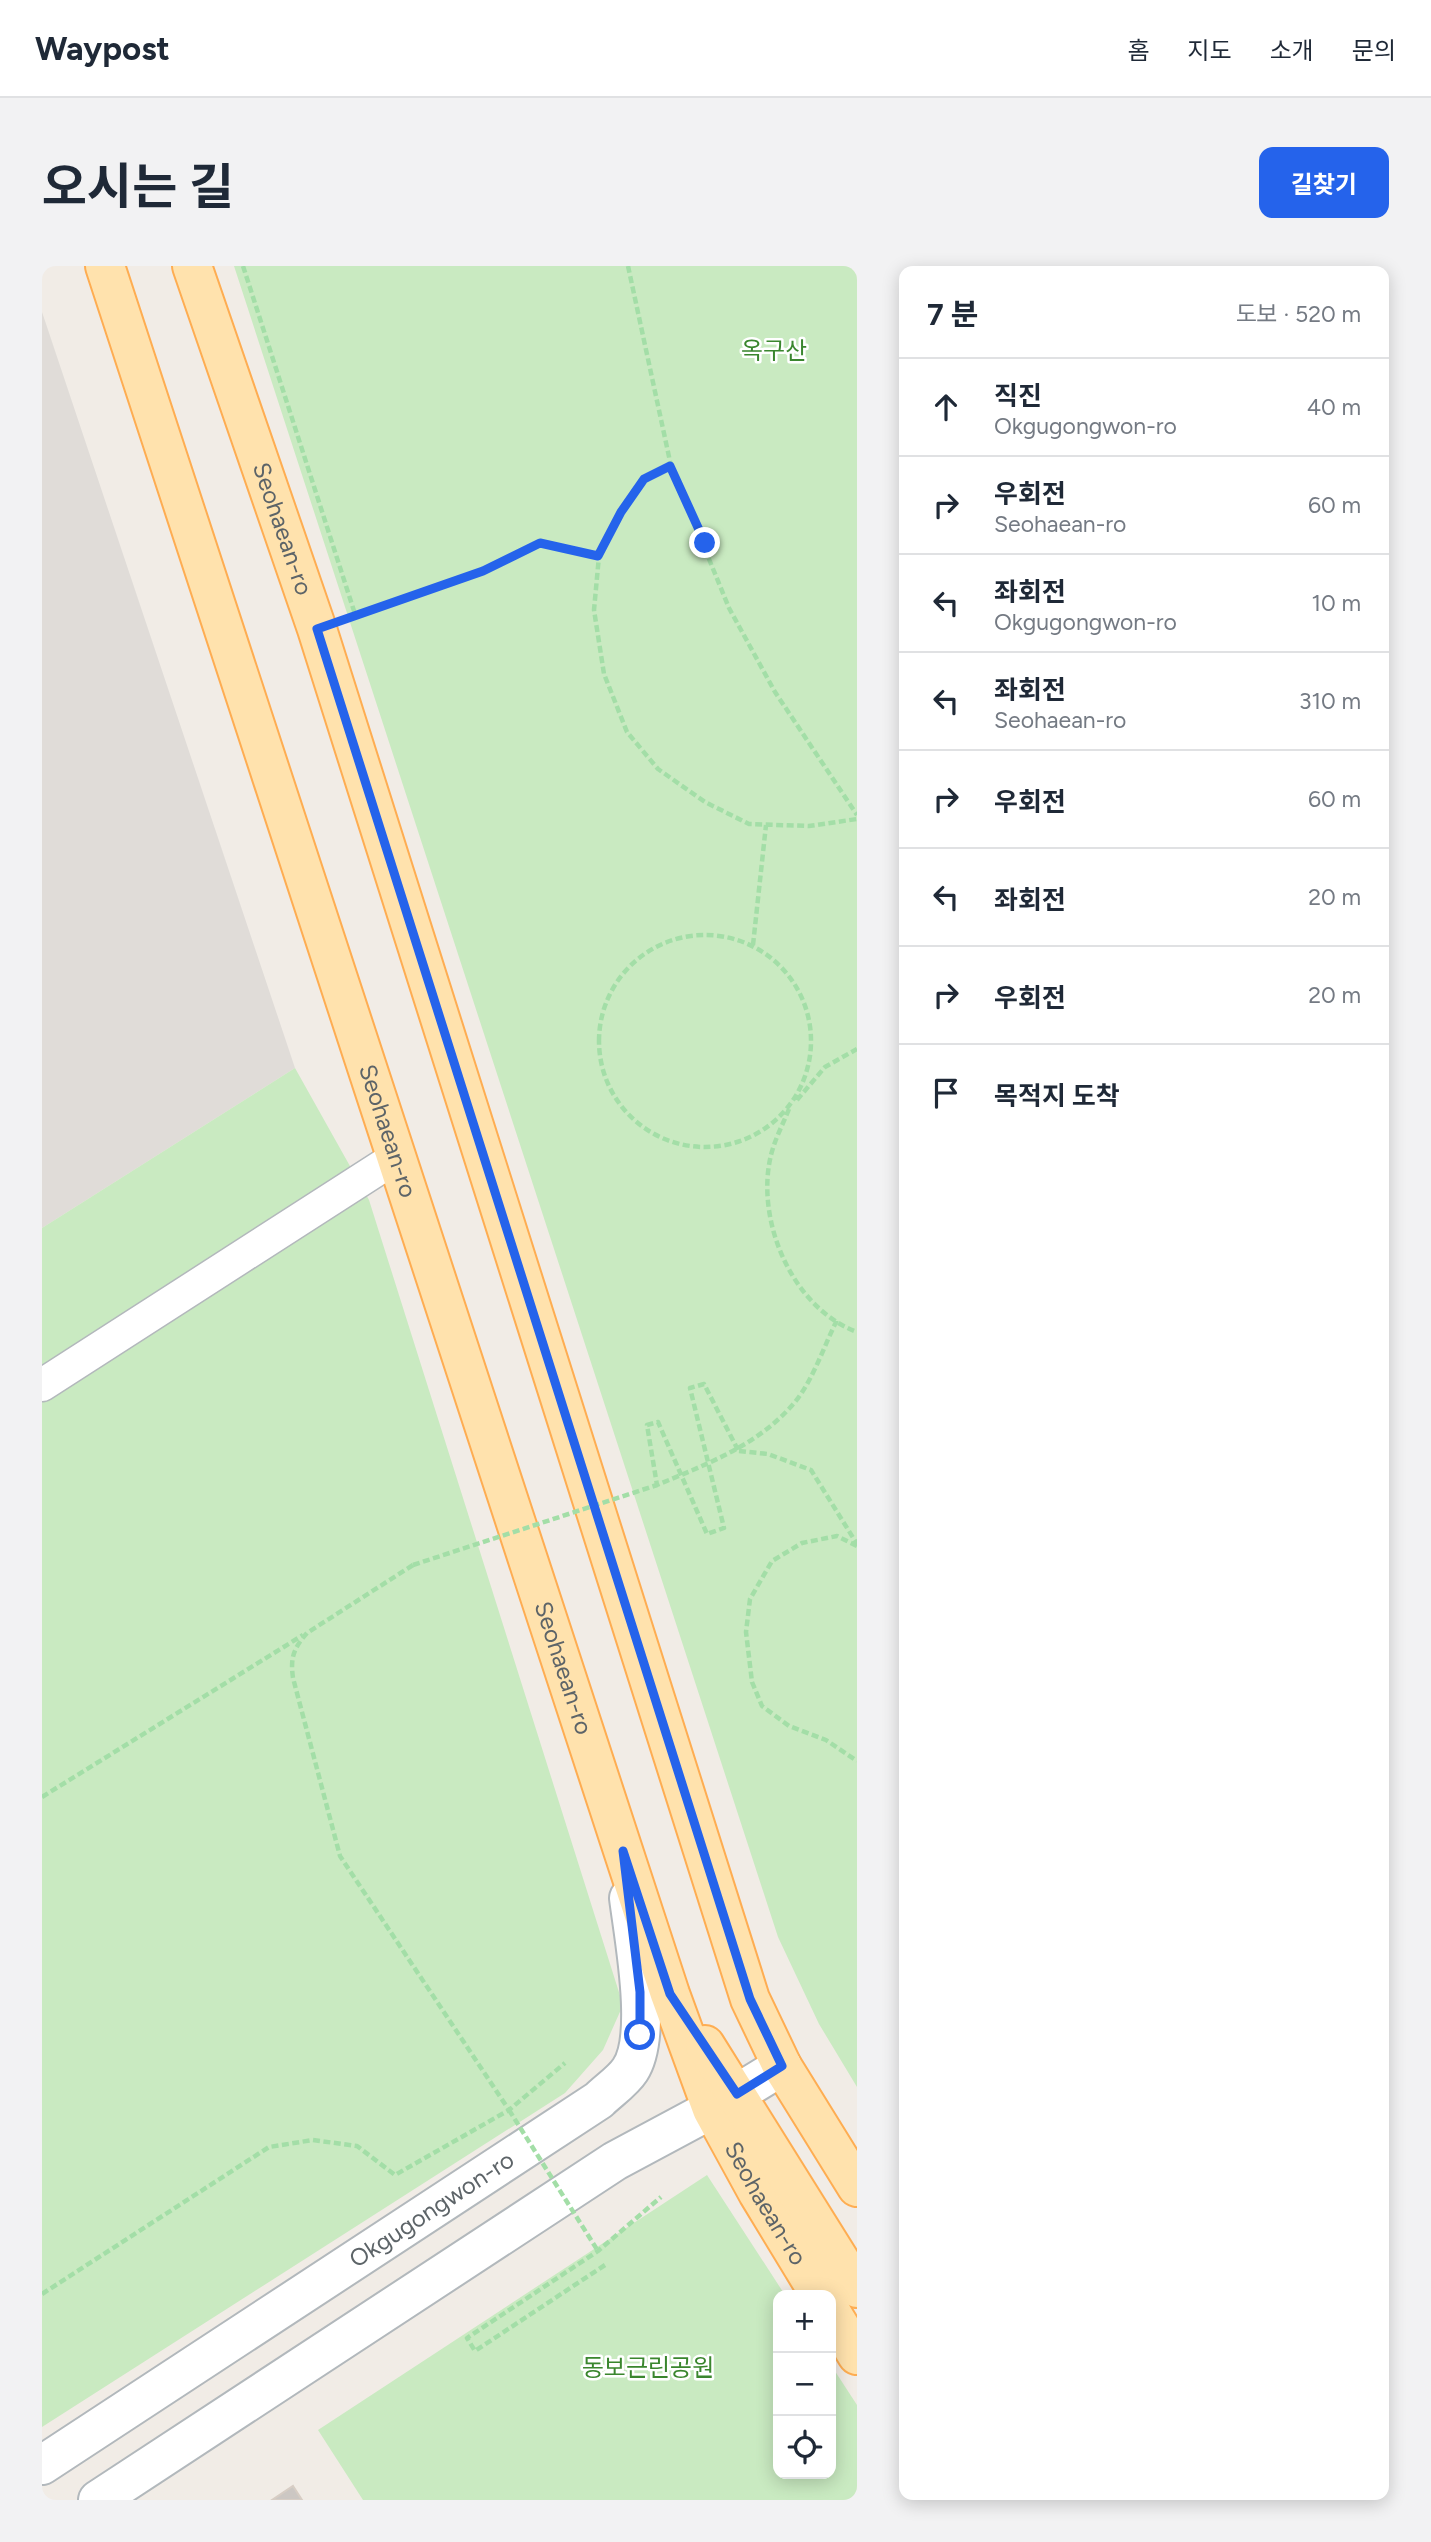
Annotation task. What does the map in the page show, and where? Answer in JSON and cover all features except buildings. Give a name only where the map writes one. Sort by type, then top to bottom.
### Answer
[{"type":"main road","name":"Seohaean-ro","points":[[106,266],[670,1994],[725,2101],[758,2193],[817,2290]]},
{"type":"main road","name":"Seohaean-ro","points":[[192,266],[317,629],[750,1999],[782,2066],[857,2187]]},
{"type":"main road","name":"Seohaean-ro","points":[[725,2101],[784,2174],[857,2288]]},
{"type":"main road","name":"Seohaean-ro","points":[[827,2142],[857,2202]]},
{"type":"main road","points":[[836,2320],[857,2355]]},
{"type":"street","points":[[42,1385],[398,1156]]},
{"type":"street","name":"Okgugongwon-ro","points":[[42,2465],[599,2101],[631,2070],[640,2035],[640,1992],[623,1851]]},
{"type":"street","points":[[97,2500],[615,2161],[725,2101],[782,2066]]},
{"type":"path","points":[[243,266],[355,614]]},
{"type":"path","points":[[628,266],[670,466],[705,543],[729,608],[775,692],[857,817],[809,825],[749,824],[705,802],[658,769],[627,732],[602,662],[594,610],[598,556],[621,512],[644,479],[670,466]]},
{"type":"path","points":[[317,629],[483,571],[540,543],[598,556]]},
{"type":"path","points":[[753,945],[766,825]]},
{"type":"path","points":[[857,1049],[825,1067],[795,1100],[774,1124],[743,1142],[708,1149],[673,1144],[642,1128],[625,1112],[617,1103],[602,1071],[598,1036],[606,1002],[624,971],[651,948],[684,936],[719,935],[753,945],[781,966],[802,995],[812,1029],[810,1064],[795,1100],[789,1108],[771,1155],[768,1206],[781,1255],[808,1297],[857,1332]]},
{"type":"path","points":[[42,1797],[413,1565],[657,1485],[738,1450],[796,1401],[837,1320]]},
{"type":"path","points":[[657,1485],[647,1425],[658,1422],[707,1534],[724,1528],[690,1388],[704,1384],[738,1450]]},
{"type":"path","points":[[738,1450],[768,1454],[811,1470],[857,1545]]},
{"type":"path","points":[[857,1545],[838,1536],[802,1543],[772,1561],[750,1599],[746,1632],[752,1682],[762,1706],[789,1726],[827,1740],[857,1761]]},
{"type":"path","points":[[307,1633],[295,1647],[291,1661],[293,1678],[340,1856],[509,2110],[598,2251]]},
{"type":"path","points":[[42,2294],[269,2147],[313,2140],[357,2146],[395,2175],[509,2110],[565,2063]]},
{"type":"path","points":[[605,2265],[475,2351],[467,2338],[598,2251],[660,2197]]},
{"type":"shaded area","points":[[42,312],[295,1068],[42,1228]]},
{"type":"green space","name":"옥구산","points":[[234,266],[857,266],[857,2087],[819,2024],[778,1937]]},
{"type":"green space","points":[[295,1068],[369,1200],[623,2005],[603,2050],[565,2093],[42,2427],[42,1228]]},
{"type":"green space","name":"동보근린공원","points":[[707,2175],[782,2290],[773,2290],[773,2479],[836,2479],[836,2373],[857,2405],[857,2500],[363,2500],[318,2430]]},
{"type":"route","points":[[640,2035],[640,1992],[623,1851],[670,1994],[737,2094],[782,2066],[750,1999],[317,629],[483,571],[540,543],[598,556],[621,512],[644,479],[670,466],[705,543]]}]
